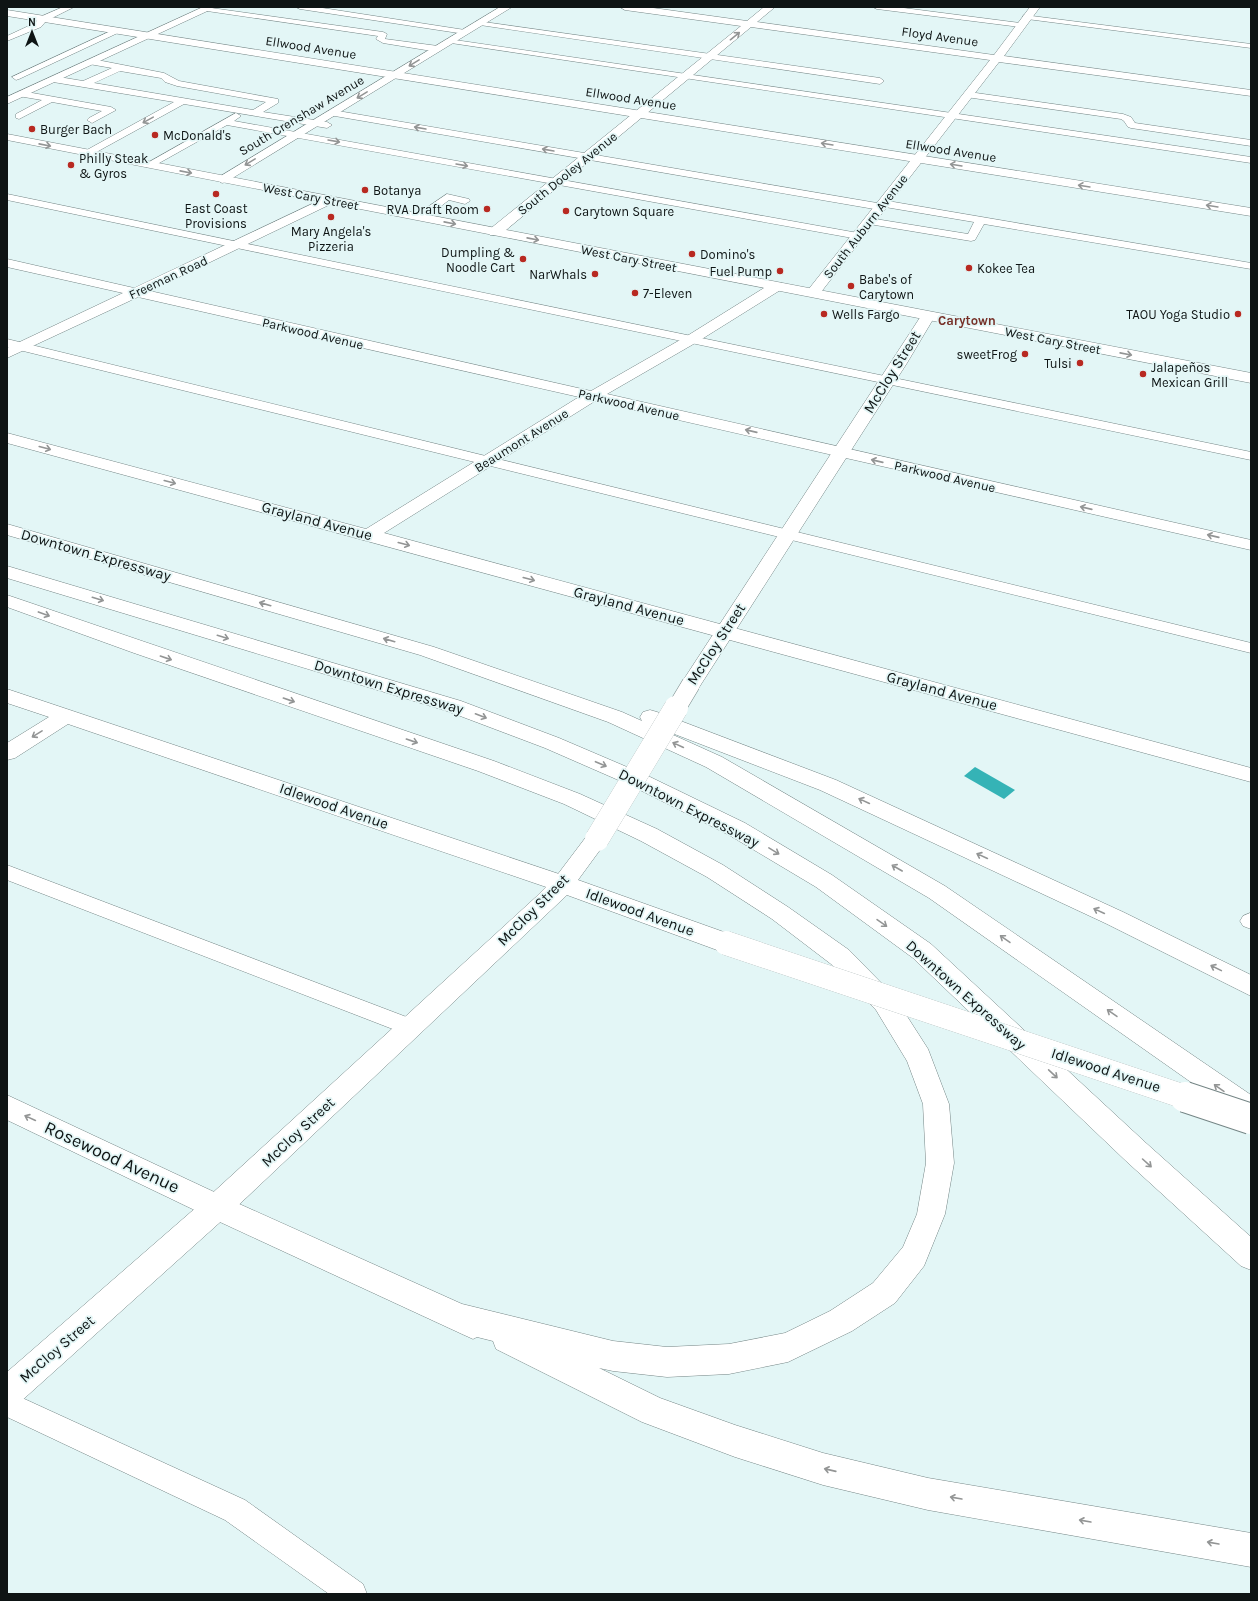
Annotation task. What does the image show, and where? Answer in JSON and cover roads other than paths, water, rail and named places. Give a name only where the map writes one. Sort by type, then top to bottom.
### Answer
[{"type":"main road","name":"South Crenshaw Avenue","points":[[222,179],[507,7]]},
{"type":"main road","name":"Floyd Avenue","points":[[625,7],[1251,93]]},
{"type":"main road","name":"South Dooley Avenue","points":[[495,232],[770,7]]},
{"type":"main road","name":"South Auburn Avenue","points":[[812,293],[969,95],[1035,7]]},
{"type":"main road","points":[[7,101],[209,8]]},
{"type":"main road","name":"Ellwood Avenue","points":[[7,13],[1251,212]]},
{"type":"main road","name":"West Cary Street","points":[[7,137],[1251,378]]},
{"type":"main road","name":"Freeman Road","points":[[7,354],[329,200]]},
{"type":"main road","name":"Parkwood Avenue","points":[[7,264],[1251,545]]},
{"type":"main road","name":"Beaumont Avenue","points":[[369,535],[489,460],[594,396],[692,339],[777,286]]},
{"type":"main road","name":"McCloy Street","points":[[7,1393],[217,1207],[563,884],[597,839],[691,684],[840,452],[888,381],[928,316]]},
{"type":"main road","name":"Grayland Avenue","points":[[7,438],[1251,775]]},
{"type":"main road","name":"Downtown Expressway","points":[[7,529],[427,651],[616,717],[714,762],[937,892],[1251,1110]]},
{"type":"main road","name":"Downtown Expressway","points":[[7,572],[454,706],[552,743],[633,778],[737,829],[824,881],[922,951],[1136,1152],[1251,1256]]},
{"type":"main road","points":[[7,601],[148,652],[486,766],[572,799],[649,835],[722,875],[780,913],[840,957],[885,1003],[919,1057],[936,1104],[940,1163],[931,1214],[914,1256],[884,1292],[841,1321],[788,1347],[729,1359],[667,1362],[613,1356],[460,1318]]},
{"type":"main road","points":[[427,651],[494,660],[710,738],[828,785],[1115,918],[1251,986]]},
{"type":"main road","name":"Idlewood Avenue","points":[[7,696],[563,884],[726,943],[1251,1119]]},
{"type":"main road","points":[[7,753],[66,716]]},
{"type":"main road","name":"Rosewood Avenue","points":[[7,1107],[217,1207],[460,1318]]},
{"type":"main road","points":[[460,1318],[506,1338],[653,1411],[735,1441],[823,1469],[928,1494],[1251,1550]]},
{"type":"lane","points":[[7,39],[38,25],[43,19],[70,7]]},
{"type":"lane","points":[[300,7],[465,32]]},
{"type":"lane","points":[[877,7],[1198,39],[1251,46]]},
{"type":"lane","points":[[209,8],[383,34],[380,40],[383,41],[438,49]]},
{"type":"lane","points":[[480,23],[880,81]]},
{"type":"lane","points":[[12,76],[118,31]]},
{"type":"lane","points":[[1192,49],[1198,39]]},
{"type":"lane","points":[[451,41],[1120,142],[1251,160]]},
{"type":"lane","points":[[92,62],[164,76],[168,80],[177,83],[275,100],[254,113]]},
{"type":"lane","points":[[85,84],[119,68]]},
{"type":"lane","points":[[12,76],[85,84],[327,125]]},
{"type":"lane","points":[[100,108],[130,92]]},
{"type":"lane","points":[[21,94],[111,110],[92,120]]},
{"type":"lane","points":[[969,95],[1123,117],[1128,119],[1130,125],[1120,142]]},
{"type":"lane","points":[[19,116],[52,100]]},
{"type":"lane","points":[[88,153],[182,101]]},
{"type":"lane","points":[[149,165],[244,111]]},
{"type":"lane","points":[[332,112],[587,157],[980,220],[1251,266]]},
{"type":"lane","points":[[226,122],[858,236]]},
{"type":"lane","points":[[1130,125],[1251,143]]},
{"type":"lane","points":[[7,197],[1251,456]]},
{"type":"lane","points":[[420,217],[447,197],[465,201]]},
{"type":"lane","points":[[869,221],[971,238],[980,220]]},
{"type":"lane","points":[[7,342],[1251,648]]},
{"type":"lane","points":[[7,872],[410,1026]]},
{"type":"lane","points":[[7,1404],[234,1510],[353,1594]]},
{"type":"water","points":[[975,767],[1015,790],[1004,799],[964,776]]},
{"type":"place","name":"Burger Bach","points":[[32,129]]},
{"type":"place","name":"McDonald's","points":[[155,135]]},
{"type":"place","name":"Philly Steak & Gyros","points":[[71,165]]},
{"type":"place","name":"Botanya","points":[[365,190]]},
{"type":"place","name":"East Coast Provisions","points":[[216,194]]},
{"type":"place","name":"RVA Draft Room","points":[[487,209]]},
{"type":"place","name":"Carytown Square","points":[[566,211]]},
{"type":"place","name":"Mary Angela's Pizzeria","points":[[331,217]]},
{"type":"place","name":"Domino's","points":[[692,254]]},
{"type":"place","name":"Dumpling & Noodle Cart","points":[[523,259]]},
{"type":"place","name":"Kokee Tea","points":[[969,268]]},
{"type":"place","name":"Fuel Pump","points":[[780,271]]},
{"type":"place","name":"NarWhals","points":[[595,274]]},
{"type":"place","name":"Babe's of Carytown","points":[[851,286]]},
{"type":"place","name":"7-Eleven","points":[[635,293]]},
{"type":"place","name":"Wells Fargo","points":[[824,314]]},
{"type":"place","name":"TAOU Yoga Studio","points":[[1238,314]]},
{"type":"place","name":"sweetFrog","points":[[1025,354]]},
{"type":"place","name":"Tulsi","points":[[1080,363]]},
{"type":"place","name":"Jalapeños Mexican Grill","points":[[1143,374]]},
{"type":"district","name":"Carytown","points":[[967,320]]}]
